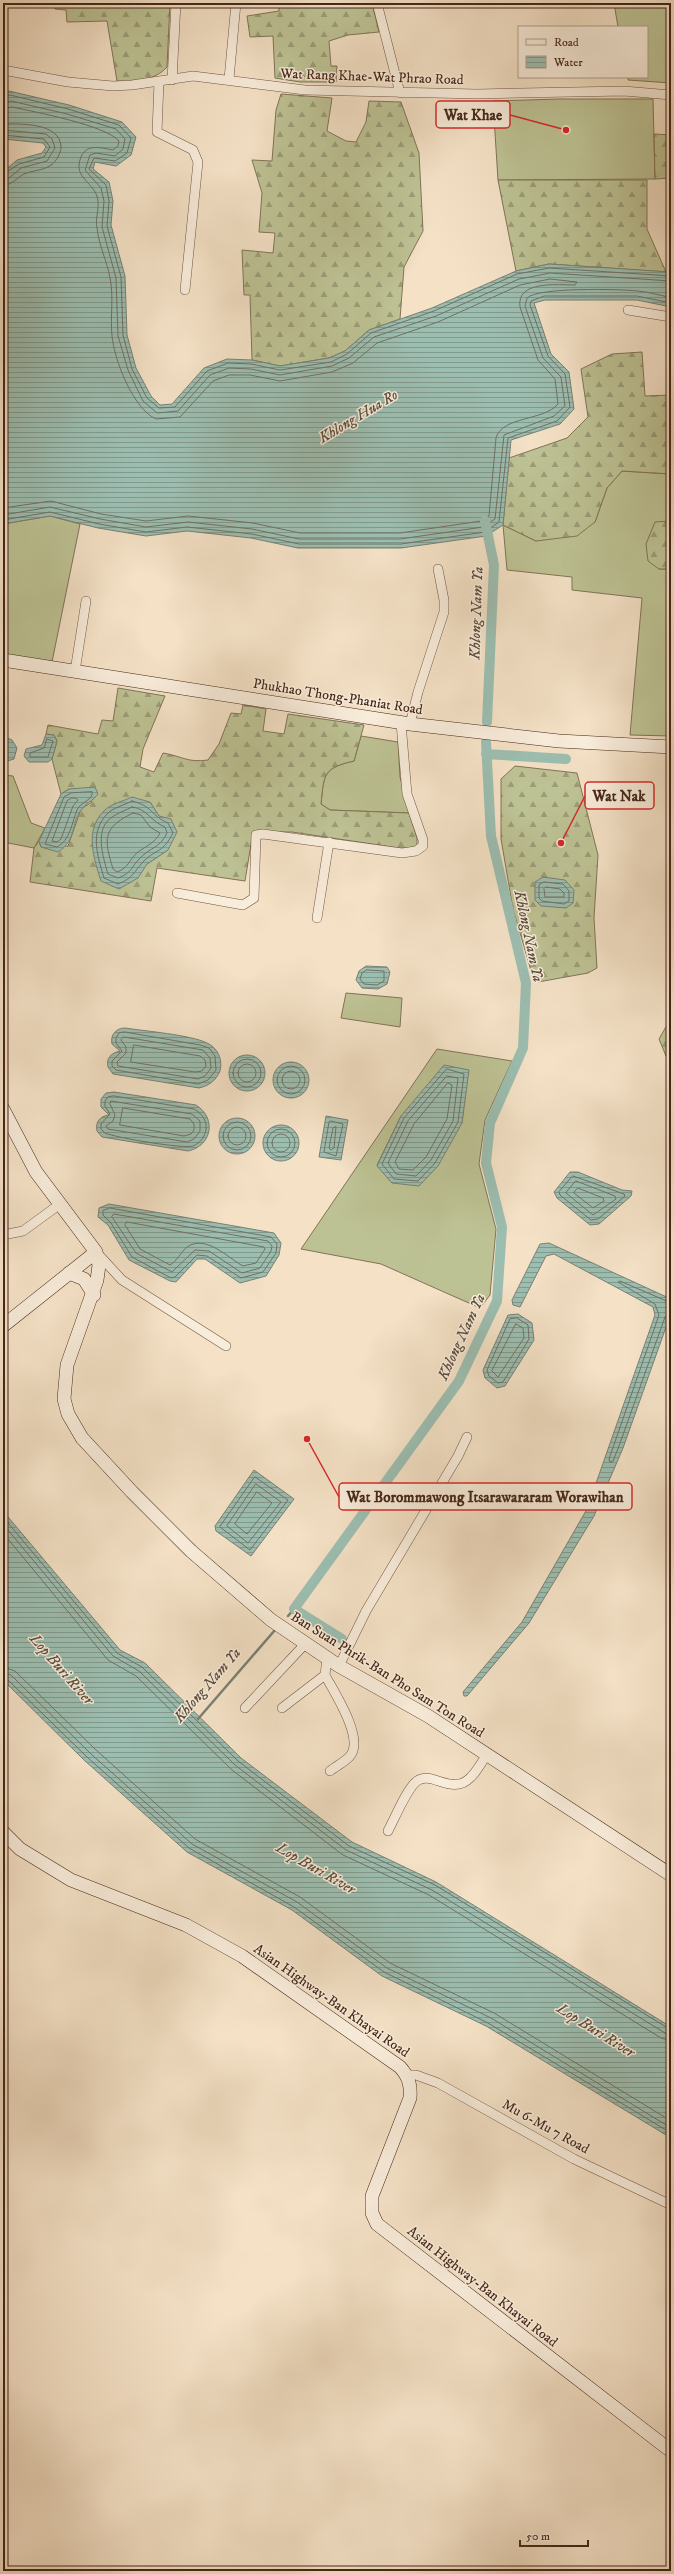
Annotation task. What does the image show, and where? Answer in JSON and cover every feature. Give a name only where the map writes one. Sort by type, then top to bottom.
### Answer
[{"type":"street","points":[[172,80],[176,3]]},
{"type":"street","points":[[229,79],[236,3]]},
{"type":"street","points":[[377,3],[400,93]]},
{"type":"street","name":"Wat Rang Khae-Wat Phrao Road","points":[[3,70],[68,82],[113,86],[159,82],[193,76],[229,79],[305,90],[477,94],[624,91],[671,95]]},
{"type":"street","points":[[159,82],[157,132],[193,150],[198,162],[186,290]]},
{"type":"street","points":[[628,310],[671,317]]},
{"type":"street","points":[[177,893],[243,905],[248,904],[254,898],[256,835],[263,834],[329,842],[402,853],[416,851],[423,846],[423,840],[407,794],[406,723],[418,692],[444,612],[444,600],[438,569]]},
{"type":"street","points":[[75,671],[86,601]]},
{"type":"street","name":"Phukhao Thong-Phaniat Road","points":[[3,660],[406,723],[565,741],[671,747]]},
{"type":"street","points":[[317,918],[329,842]]},
{"type":"street","points":[[3,1109],[36,1172],[96,1252],[122,1280],[226,1346]]},
{"type":"street","points":[[3,1236],[23,1231],[60,1204]]},
{"type":"street","points":[[3,1326],[96,1252]]},
{"type":"street","name":"Ban Suan Phrik-Ban Pho Sam Ton Road","points":[[96,1252],[99,1265],[94,1295],[67,1365],[64,1385],[68,1414],[82,1438],[191,1551],[271,1620],[339,1666],[428,1716],[671,1875]]},
{"type":"street","points":[[69,1273],[84,1279],[94,1295]]},
{"type":"street","points":[[339,1666],[366,1612],[458,1456],[467,1437]]},
{"type":"street","points":[[245,1708],[306,1643]]},
{"type":"street","points":[[327,1658],[325,1675],[354,1737],[354,1750],[350,1756],[330,1771]]},
{"type":"street","points":[[282,1708],[325,1675]]},
{"type":"street","points":[[388,1831],[415,1782],[425,1778],[452,1786],[463,1783],[471,1777],[487,1754]]},
{"type":"street","name":"Asian Highway-Ban Khayai Road","points":[[3,1832],[20,1849],[72,1880],[186,1925],[242,1956],[388,2058],[407,2075],[411,2086],[410,2098],[372,2196],[372,2213],[377,2224],[671,2451]]},
{"type":"street","name":"Mu 6-Mu 7 Road","points":[[407,2075],[416,2075],[438,2083],[574,2159],[671,2205]]},
{"type":"green space","points":[[55,3],[170,3],[167,67],[157,75],[144,80],[117,81],[107,21],[67,22],[66,10],[55,9]]},
{"type":"green space","points":[[279,3],[372,3],[379,32],[348,35],[329,41],[331,66],[337,66],[336,82],[300,82],[275,78],[273,36],[250,37],[247,16],[279,11]]},
{"type":"green space","points":[[614,3],[671,3],[671,83],[628,80],[628,78],[648,78],[648,26],[618,26]]},
{"type":"green space","points":[[281,94],[332,98],[327,131],[346,141],[356,142],[366,122],[369,101],[401,102],[419,153],[423,231],[404,267],[400,319],[369,330],[345,351],[329,358],[280,366],[252,360],[250,295],[244,295],[242,250],[273,253],[275,233],[259,232],[262,193],[252,160],[272,161],[276,110]]},
{"type":"green space","points":[[653,99],[655,179],[498,180],[493,101]]},
{"type":"green space","points":[[654,134],[671,135],[671,178],[655,179]]},
{"type":"green space","points":[[498,180],[647,180],[647,229],[666,272],[549,264],[516,271]]},
{"type":"green space","points":[[642,352],[645,396],[671,395],[671,474],[622,471],[607,488],[595,522],[577,536],[536,541],[503,525],[509,458],[567,438],[588,417],[581,369],[612,354]]},
{"type":"green space","points":[[622,471],[671,474],[671,521],[655,523],[659,569],[671,569],[671,736],[630,735],[642,598],[572,590],[572,577],[507,570],[503,525],[536,541],[595,522],[607,488]]},
{"type":"green space","points":[[50,516],[80,524],[52,662],[3,655],[3,524]]},
{"type":"green space","points":[[671,521],[671,569],[659,569],[648,561],[646,544],[655,522]]},
{"type":"green space","points":[[118,688],[165,696],[143,749],[140,767],[154,772],[163,753],[195,761],[208,760],[219,744],[231,713],[241,714],[243,705],[266,709],[263,731],[284,734],[288,714],[364,725],[354,761],[336,766],[327,774],[323,786],[321,804],[330,810],[409,813],[417,838],[417,845],[412,848],[399,848],[292,832],[253,832],[245,881],[157,868],[151,901],[30,882],[34,848],[39,841],[41,847],[68,846],[81,809],[92,802],[69,789],[61,794],[52,759],[57,741],[54,735],[46,734],[48,725],[98,734],[102,720],[113,721]],"holes":[[[150,802],[159,816],[168,850],[147,864]]]},
{"type":"green space","points":[[361,736],[398,742],[400,777],[409,813],[330,810],[321,804],[323,786],[327,774],[336,766],[354,761]]},
{"type":"green space","points":[[515,766],[577,773],[598,855],[594,918],[597,968],[588,973],[538,982],[532,974],[513,909],[501,839],[501,779]]},
{"type":"green space","points":[[3,775],[13,776],[31,823],[45,828],[34,848],[3,842]]},
{"type":"green space","points":[[346,993],[402,998],[400,1027],[341,1018]]},
{"type":"green space","points":[[671,1018],[671,1057],[666,1056],[659,1039]]},
{"type":"green space","points":[[437,1049],[512,1061],[485,1120],[479,1164],[496,1229],[490,1295],[480,1308],[381,1264],[301,1249]],"holes":[[[468,1070],[462,1123],[392,1183],[377,1165],[401,1116]]]},
{"type":"water","name":"Khlong Hua Ro","points":[[9,91],[69,105],[122,122],[136,137],[131,155],[116,166],[95,162],[93,169],[109,182],[113,201],[111,225],[125,276],[127,335],[136,368],[151,396],[160,405],[172,404],[204,368],[227,359],[252,360],[280,366],[329,358],[345,351],[369,330],[432,308],[516,271],[549,264],[671,272],[671,307],[637,300],[545,300],[534,303],[551,354],[569,372],[574,409],[560,424],[511,440],[503,525],[486,536],[401,548],[298,548],[251,538],[187,531],[146,536],[98,528],[50,516],[3,524],[3,172],[17,160],[42,153],[46,147],[43,143],[3,139],[3,94]]},
{"type":"water","points":[[46,734],[54,735],[57,741],[52,759],[48,762],[29,762],[24,756],[26,749],[42,745]]},
{"type":"water","points":[[3,736],[12,740],[17,748],[14,759],[4,762]]},
{"type":"water","points":[[95,787],[98,794],[78,814],[71,836],[64,847],[58,852],[41,847],[39,841],[61,794],[69,789]]},
{"type":"water","points":[[132,797],[150,802],[159,816],[171,819],[177,832],[168,850],[147,864],[138,878],[119,889],[101,881],[92,845],[92,836],[94,827],[104,811],[113,805]]},
{"type":"water","points":[[543,877],[565,880],[574,890],[573,903],[566,908],[541,906],[535,900],[535,882]]},
{"type":"water","points":[[366,966],[387,967],[390,972],[387,984],[378,989],[362,988],[356,980],[359,971]]},
{"type":"water","points":[[125,1028],[190,1038],[207,1043],[217,1051],[219,1055],[221,1063],[220,1071],[216,1078],[206,1086],[199,1088],[113,1074],[108,1067],[108,1061],[110,1056],[120,1051],[112,1044],[112,1038],[116,1031]]},
{"type":"water","points":[[251,1055],[260,1060],[264,1066],[264,1080],[260,1086],[251,1091],[243,1091],[234,1086],[230,1080],[229,1069],[234,1060],[240,1056]]},
{"type":"water","points":[[295,1062],[304,1067],[308,1073],[308,1087],[304,1093],[295,1098],[287,1098],[278,1093],[274,1087],[273,1076],[278,1067],[284,1063]]},
{"type":"water","points":[[444,1065],[469,1070],[462,1123],[438,1166],[419,1186],[392,1183],[377,1166],[401,1116]]},
{"type":"water","points":[[114,1092],[196,1105],[207,1117],[209,1131],[207,1138],[202,1144],[188,1151],[102,1137],[97,1131],[97,1125],[101,1118],[109,1115],[101,1107],[101,1099],[106,1093]]},
{"type":"water","points":[[326,1116],[348,1120],[341,1160],[319,1157]]},
{"type":"water","points":[[241,1118],[250,1123],[254,1129],[254,1143],[250,1149],[241,1154],[233,1154],[224,1149],[220,1143],[219,1132],[224,1123],[230,1119]]},
{"type":"water","points":[[285,1125],[294,1130],[298,1136],[298,1150],[294,1156],[285,1161],[277,1161],[268,1156],[264,1150],[263,1139],[268,1130],[274,1126]]},
{"type":"water","points":[[570,1172],[578,1172],[622,1190],[632,1191],[631,1196],[599,1224],[590,1225],[557,1198],[554,1192]]},
{"type":"water","points":[[109,1204],[274,1233],[281,1243],[279,1255],[266,1276],[240,1283],[205,1259],[197,1259],[176,1282],[170,1281],[129,1260],[108,1225],[98,1217],[99,1208]]},
{"type":"water","points":[[549,1243],[671,1299],[671,1313],[623,1448],[594,1516],[529,1623],[467,1696],[464,1696],[463,1692],[522,1622],[587,1509],[655,1315],[653,1307],[554,1254],[546,1256],[520,1307],[513,1305],[512,1300],[540,1244]]},
{"type":"water","points":[[518,1314],[532,1323],[534,1340],[505,1386],[497,1388],[485,1378],[483,1370],[508,1315]]},
{"type":"water","points":[[254,1470],[294,1499],[251,1556],[216,1531],[215,1526]]},
{"type":"water","name":"Lop Buri River","points":[[3,1511],[120,1650],[145,1663],[241,1758],[352,1842],[436,1882],[671,2027],[671,2138],[486,2026],[382,1976],[292,1910],[187,1852],[84,1760],[3,1680]]},
{"type":"waterway","name":"Khlong Nam Ya","points":[[485,521],[494,565],[487,722]]},
{"type":"waterway","name":"Khlong Nam Ya","points":[[342,1639],[294,1609],[459,1381],[497,1301],[502,1227],[486,1163],[490,1123],[523,1048],[526,983],[491,836],[486,742]]},
{"type":"waterway","points":[[486,754],[566,759]]},
{"type":"waterway","name":"Khlong Nam Ya","points":[[288,1616],[294,1609]]},
{"type":"waterway","name":"Khlong Nam Ya","points":[[198,1719],[275,1630]]},
{"type":"place","name":"Wat Khae","points":[[566,130]]},
{"type":"place","name":"Wat Nak","points":[[561,843]]},
{"type":"place","name":"Wat Borommawong Itsarawararam Worawihan","points":[[307,1439]]}]
